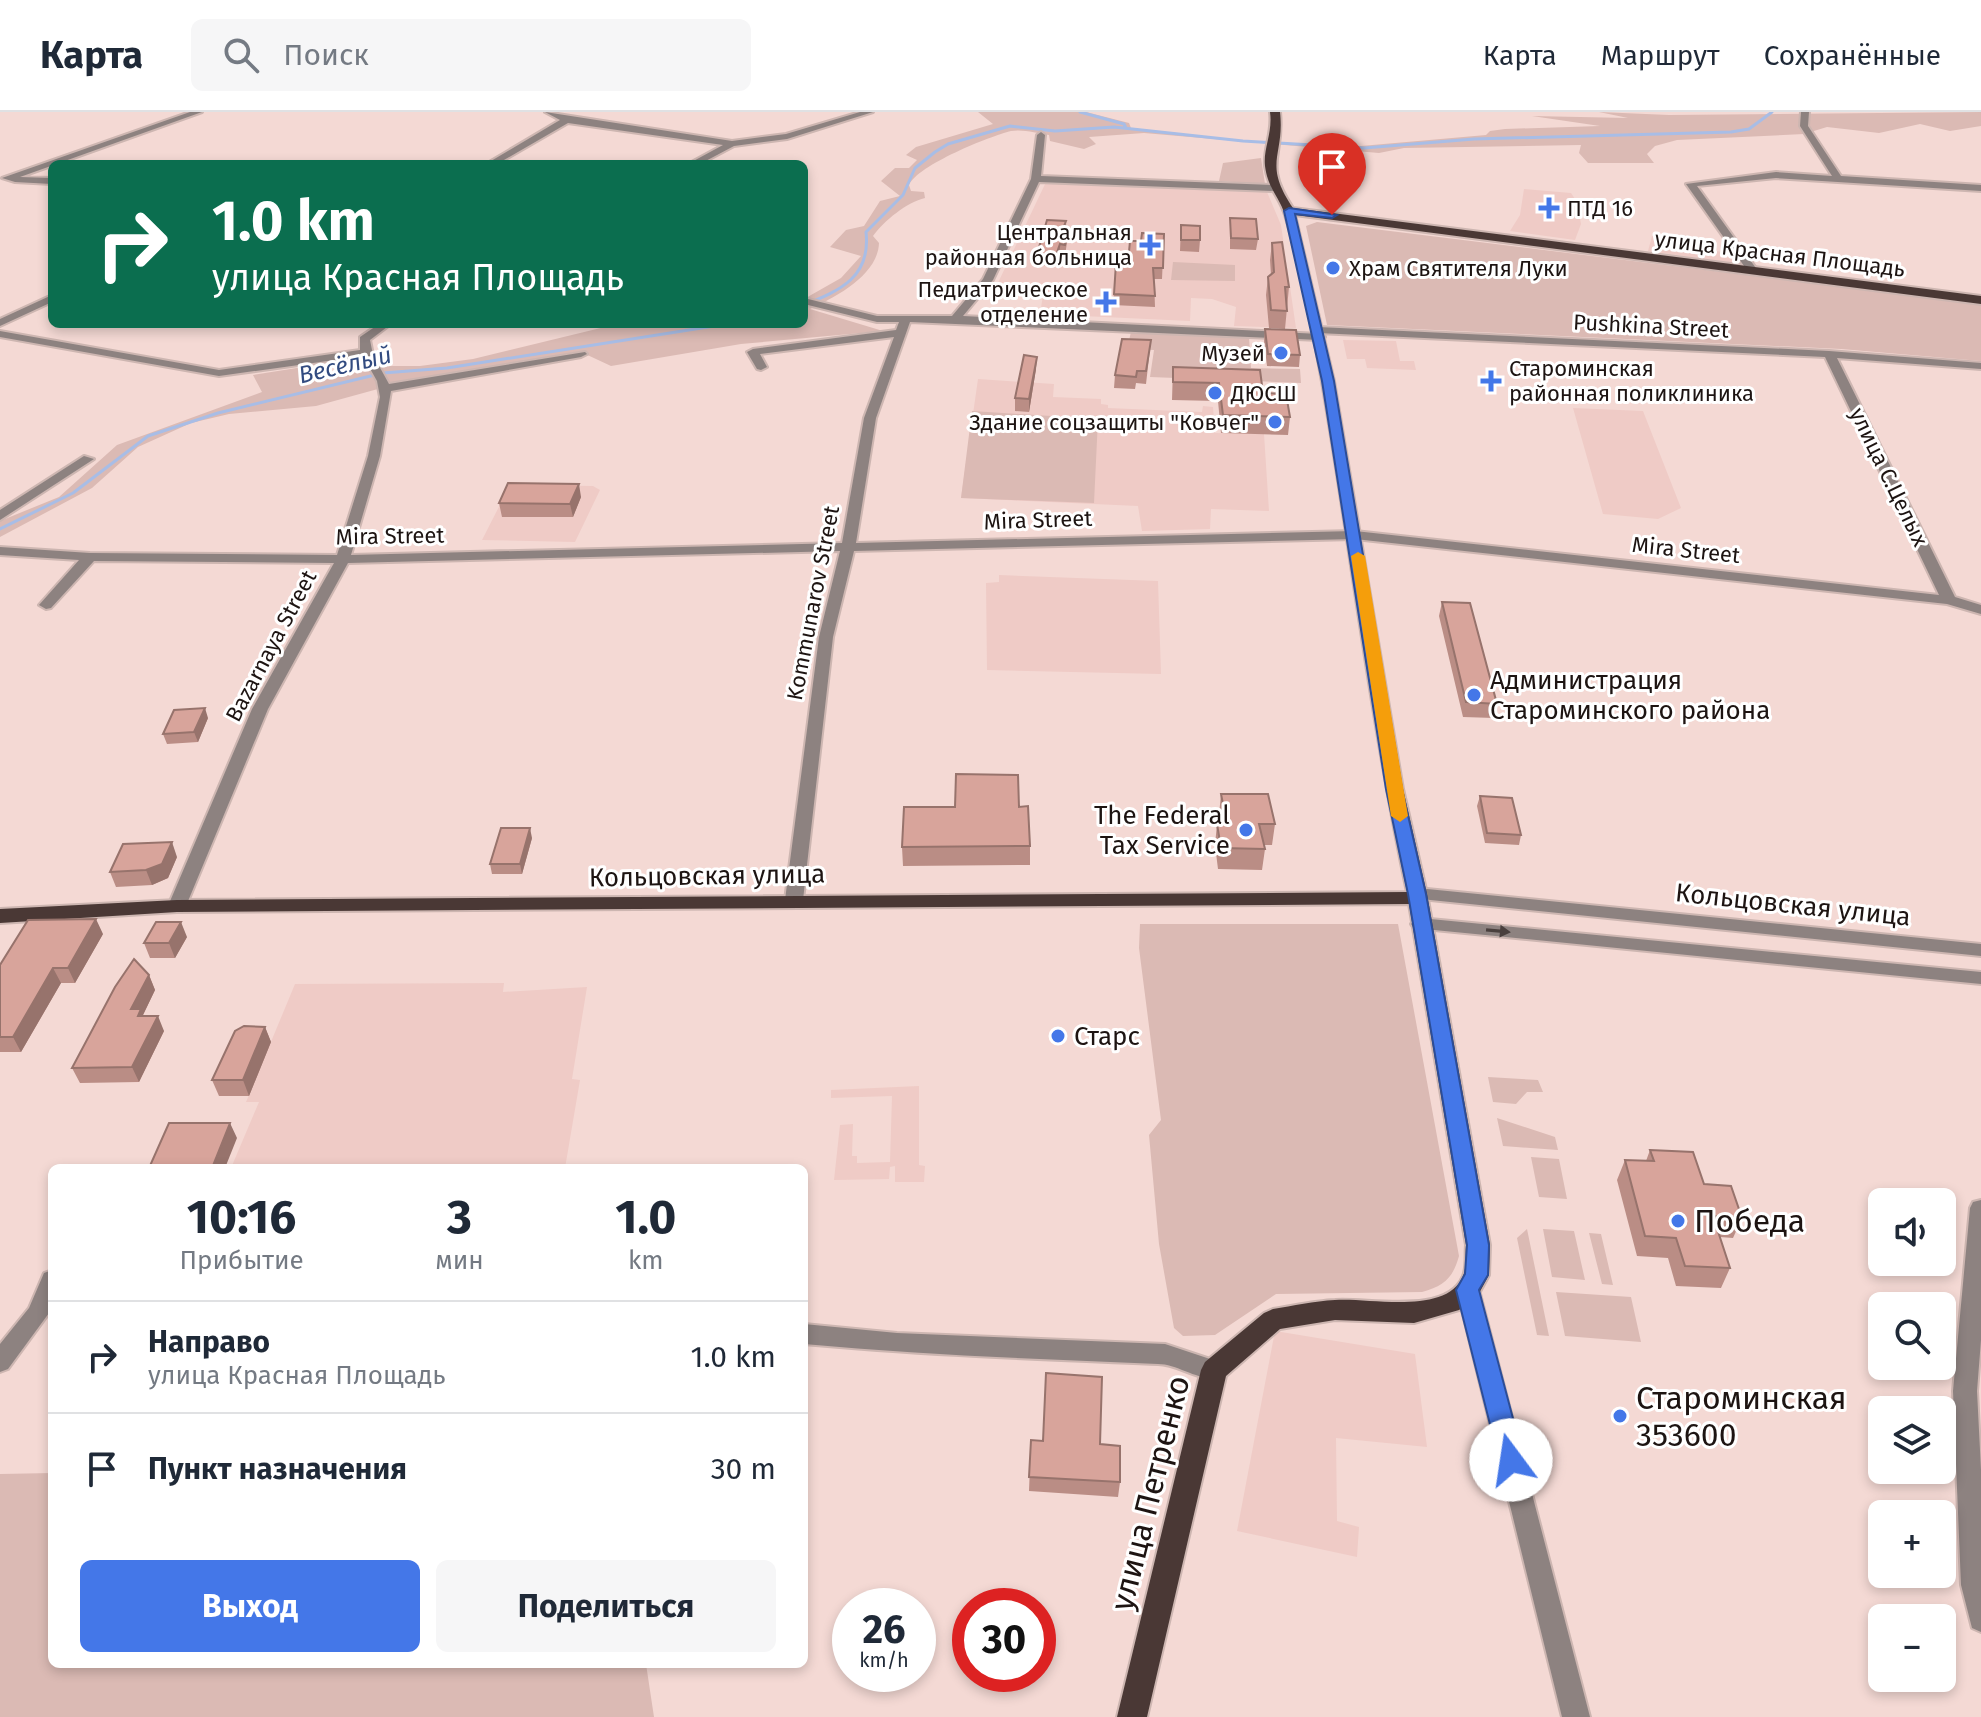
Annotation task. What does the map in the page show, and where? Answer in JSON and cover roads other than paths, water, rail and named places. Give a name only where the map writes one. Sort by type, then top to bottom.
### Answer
[{"type":"main road","points":[[1275,112],[1269,161],[1274,188],[1289,211],[1319,334],[1355,535],[1394,789],[1478,1245],[1477,1275],[1468,1290]]},
{"type":"main road","name":"улица Красная Площадь","points":[[1289,211],[1981,300]]},
{"type":"main road","name":"Кольцовская улица","points":[[0,916],[177,906],[1416,896]]},
{"type":"main road","name":"улица Петренко","points":[[1132,1717],[1214,1370],[1273,1320],[1335,1310],[1414,1313],[1450,1303],[1468,1290]]},
{"type":"street","points":[[56,160],[198,112]]},
{"type":"street","points":[[549,112],[567,120],[732,144],[787,136],[869,112]]},
{"type":"street","points":[[1805,112],[1804,126],[1837,177]]},
{"type":"street","points":[[498,160],[567,120]]},
{"type":"street","points":[[955,319],[988,280],[1036,179],[1041,135]]},
{"type":"street","points":[[701,160],[732,144]]},
{"type":"street","points":[[3,178],[48,163]]},
{"type":"street","points":[[1753,271],[1691,184],[1747,176],[1837,177],[1981,188]]},
{"type":"street","points":[[3,178],[48,181]]},
{"type":"street","points":[[1036,179],[1274,188]]},
{"type":"street","points":[[0,323],[48,300]]},
{"type":"street","name":"Pushkina Street","points":[[808,302],[904,327]]},
{"type":"street","name":"Pushkina Street","points":[[761,367],[753,352],[955,319],[1829,354],[1981,366]]},
{"type":"street","name":"Kommunarov Street","points":[[794,900],[821,666],[848,547],[870,418],[904,327]]},
{"type":"street","points":[[382,328],[364,339],[363,353],[382,380],[581,354]]},
{"type":"street","points":[[0,334],[219,373],[363,353]]},
{"type":"street","name":"улица С.Целых","points":[[1829,354],[1949,600]]},
{"type":"street","name":"Bazarnaya Street","points":[[177,906],[260,709],[343,559],[374,456],[382,380]]},
{"type":"street","points":[[0,516],[88,459]]},
{"type":"street","name":"Mira Street","points":[[0,551],[90,557],[343,559],[769,552],[848,547],[1355,535],[1949,600],[1981,610]]},
{"type":"street","points":[[46,605],[90,557]]},
{"type":"street","name":"Кольцовская улица","points":[[1416,896],[1981,950]]},
{"type":"street","points":[[1601,912],[1606,942]]},
{"type":"street","name":"Кольцовская улица","points":[[1420,924],[1981,978]]},
{"type":"street","points":[[1981,1208],[1965,1391],[1974,1585],[1981,1619]]},
{"type":"street","points":[[0,1362],[38,1313],[48,1288]]},
{"type":"street","points":[[1468,1290],[1576,1717]]},
{"type":"street","points":[[808,1334],[897,1343],[1165,1354],[1214,1370]]},
{"type":"waterway","points":[[1080,112],[1124,124],[1126,128]]},
{"type":"waterway","name":"Весёлый","points":[[808,303],[851,280],[864,260],[866,232],[903,195],[915,168],[948,144],[1010,126],[1055,131],[1114,127],[1243,141],[1364,148],[1474,139],[1731,132],[1749,129],[1772,112]]},
{"type":"waterway","name":"Весёлый","points":[[0,529],[73,493],[148,436],[218,413],[383,373],[447,368],[702,328]]},
{"type":"place","name":"ПТД 16","points":[[1549,208]]},
{"type":"place","name":"Центральная районная больница","points":[[1150,245]]},
{"type":"place","name":"Храм Святителя Луки","points":[[1333,268]]},
{"type":"place","name":"Педиатрическое отделение","points":[[1106,302]]},
{"type":"place","name":"Музей","points":[[1281,353]]},
{"type":"place","name":"Староминская районная поликлиника","points":[[1491,381]]},
{"type":"place","name":"ДЮСШ","points":[[1215,393]]},
{"type":"place","name":"Здание соцзащиты \"Ковчег\"","points":[[1275,422]]},
{"type":"place","name":"Администрация Староминского района","points":[[1474,695]]},
{"type":"place","name":"The Federal Tax Service","points":[[1246,830]]},
{"type":"place","name":"Старс","points":[[1058,1036]]},
{"type":"place","name":"Победа","points":[[1678,1221]]},
{"type":"place","name":"Староминская 353600","points":[[1620,1416]]}]
